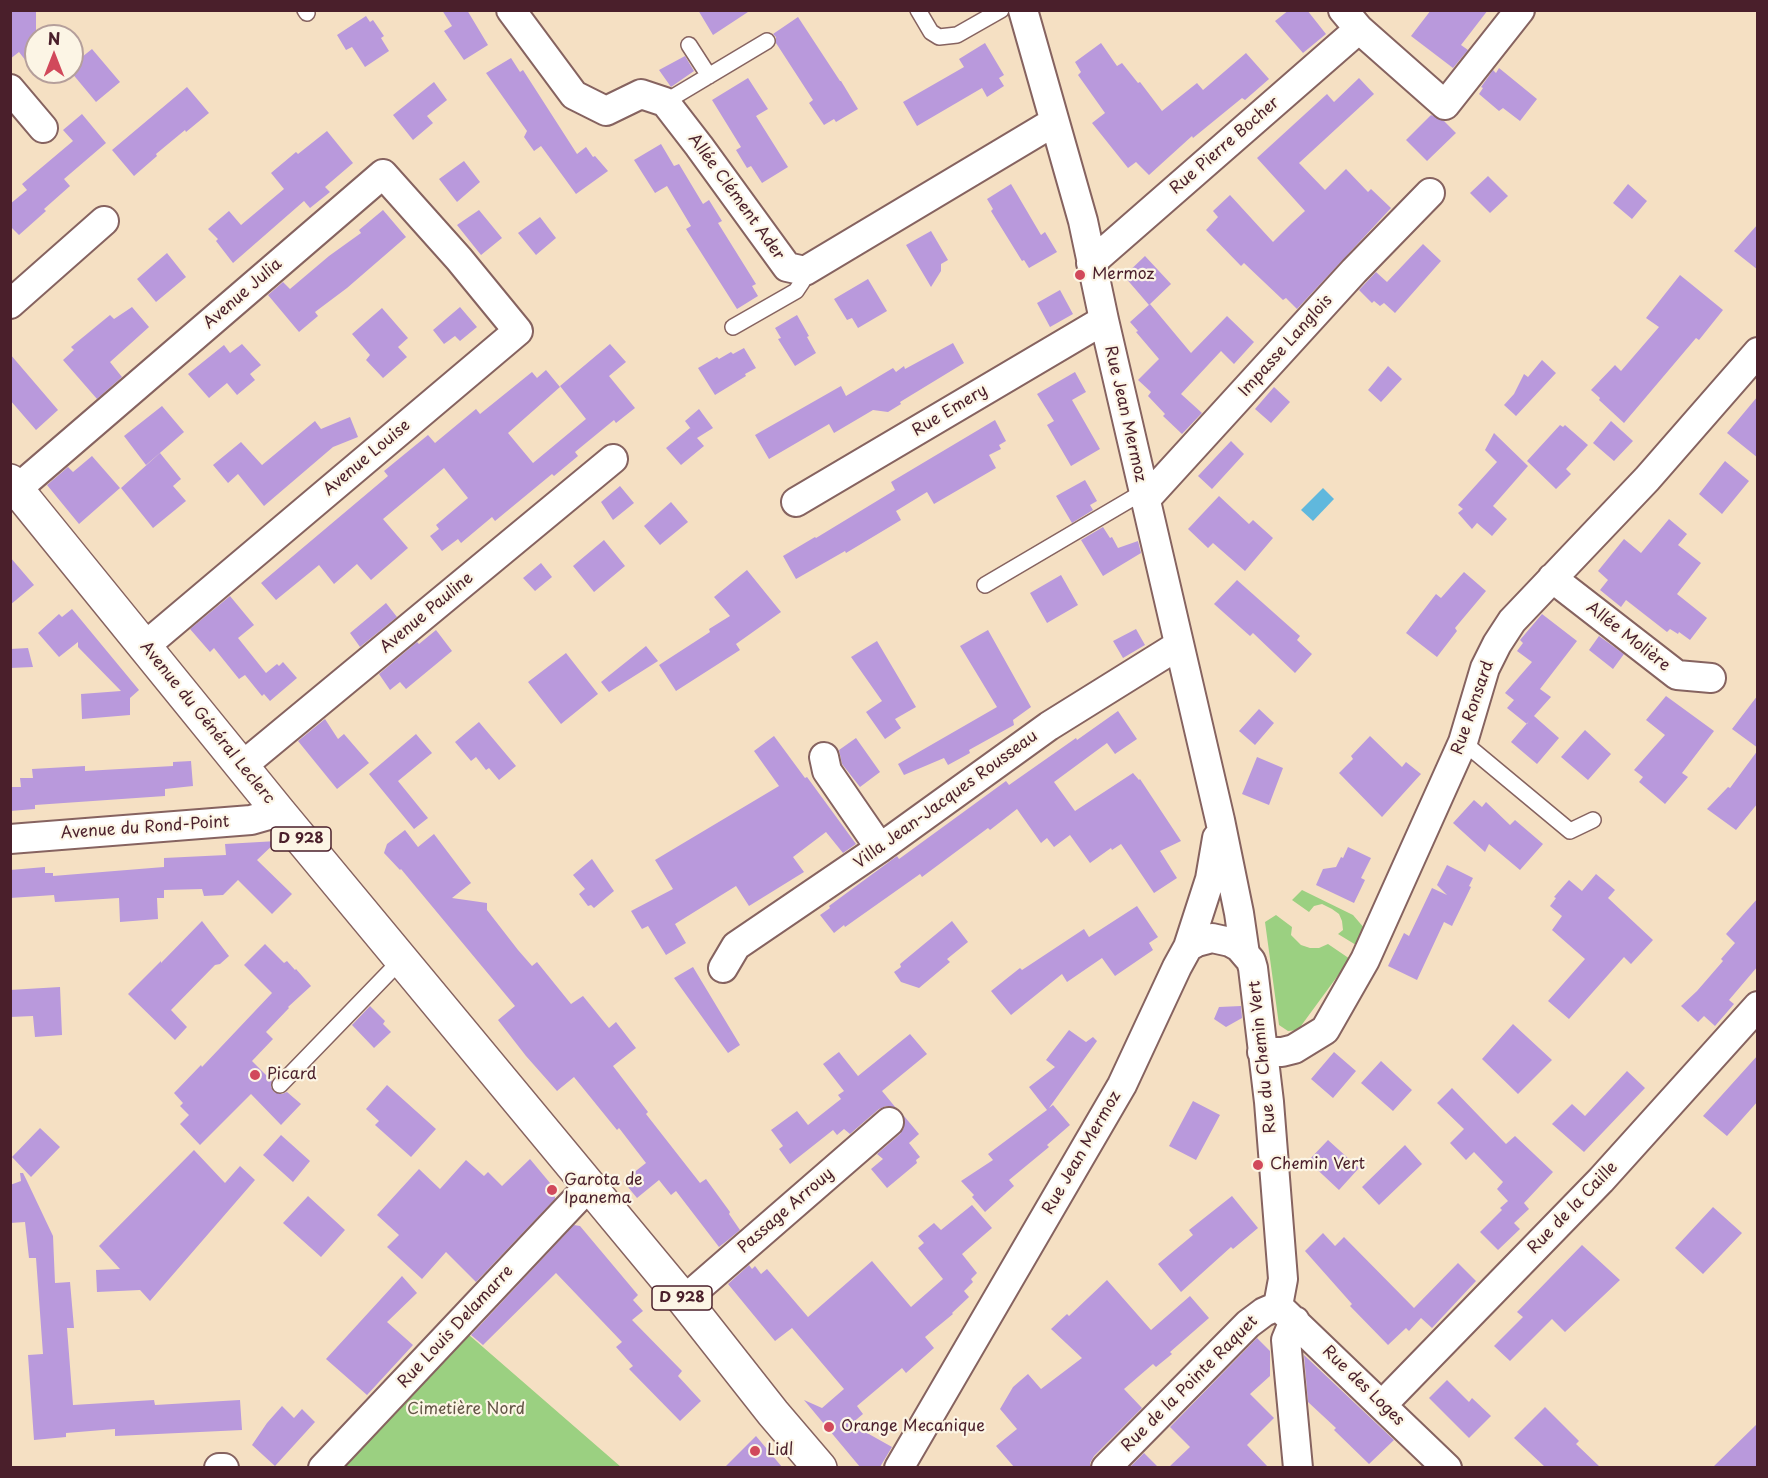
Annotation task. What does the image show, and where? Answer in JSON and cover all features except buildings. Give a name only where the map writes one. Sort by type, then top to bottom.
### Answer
[{"type":"main road","name":"Avenue du Général Leclerc","points":[[14,485],[279,812],[589,1185]]},
{"type":"main road","name":"D 928","points":[[589,1185],[773,1413],[820,1467]]},
{"type":"street","points":[[511,10],[574,95],[606,111],[640,94],[664,102]]},
{"type":"street","name":"Rue Jean Mermoz","points":[[1023,10],[1083,221],[1144,496],[1220,820],[1245,954]]},
{"type":"street","name":"Rue Pierre Bocher","points":[[1091,263],[1351,20],[1445,105],[1520,10]]},
{"type":"street","points":[[10,88],[43,128]]},
{"type":"street","name":"Allée Clément Ader","points":[[664,102],[787,267],[805,271]]},
{"type":"street","points":[[805,271],[1054,122]]},
{"type":"street","name":"Avenue Julia","points":[[14,485],[383,174],[459,259]]},
{"type":"street","name":"Impasse Langlois","points":[[1144,496],[1430,193]]},
{"type":"street","points":[[10,304],[104,221]]},
{"type":"street","name":"Avenue Louise","points":[[146,646],[518,331],[459,259]]},
{"type":"street","name":"Rue Emery","points":[[796,502],[1104,320]]},
{"type":"street","name":"Rue Ronsard","points":[[1262,1053],[1281,1053],[1294,1049],[1325,1030],[1365,960],[1463,741],[1485,668],[1512,621],[1647,479],[1758,352]]},
{"type":"street","name":"Avenue Pauline","points":[[242,766],[613,459]]},
{"type":"street","name":"Allée Molière","points":[[1552,578],[1677,675],[1712,678]]},
{"type":"street","name":"Villa Jean-Jacques Rousseau","points":[[723,968],[736,946],[880,848],[1049,726],[1179,645]]},
{"type":"street","points":[[824,757],[827,771],[880,848]]},
{"type":"street","name":"Avenue du Rond-Point","points":[[10,839],[251,820],[279,812]]},
{"type":"street","name":"Rue Jean Mermoz","points":[[899,1467],[1122,1084],[1188,947],[1210,879],[1220,820]]},
{"type":"street","points":[[1188,947],[1204,939],[1221,939],[1239,947],[1245,954]]},
{"type":"street","name":"Rue du Chemin Vert","points":[[1245,954],[1253,968],[1269,1102],[1283,1279],[1291,1328],[1286,1340],[1298,1467]]},
{"type":"street","name":"Rue de la Caille","points":[[1383,1404],[1601,1180],[1758,1006]]},
{"type":"street","name":"Passage Arrouy","points":[[684,1300],[889,1122]]},
{"type":"street","name":"Rue Louis Delamarre","points":[[322,1467],[589,1185]]},
{"type":"street","name":"Rue de la Pointe Raquet","points":[[1106,1467],[1248,1324],[1264,1312],[1287,1314]]},
{"type":"street","name":"Rue des Loges","points":[[1287,1314],[1447,1467]]},
{"type":"lane","points":[[918,10],[932,32],[939,37],[949,37],[957,35],[1001,10]]},
{"type":"lane","points":[[664,102],[767,41]]},
{"type":"lane","points":[[689,45],[709,75]]},
{"type":"lane","points":[[733,327],[796,291],[805,271]]},
{"type":"lane","points":[[985,585],[1144,496]]},
{"type":"lane","points":[[1463,741],[1570,831],[1593,820]]},
{"type":"lane","points":[[280,1085],[401,960]]},
{"type":"green space","points":[[1302,890],[1353,915],[1365,929],[1356,945],[1338,934],[1343,930],[1342,921],[1339,914],[1332,909],[1322,904],[1314,906],[1309,912],[1292,900]]},
{"type":"green space","points":[[1276,915],[1292,927],[1291,935],[1301,945],[1319,948],[1328,944],[1350,959],[1298,1030],[1288,1031],[1279,1025],[1265,922]]},
{"type":"green space","name":"Cimetière Nord","points":[[461,1328],[621,1467],[335,1468]]},
{"type":"water","points":[[1323,488],[1334,499],[1313,521],[1301,510]]},
{"type":"place","name":"Mermoz","points":[[1080,275]]},
{"type":"place","name":"Picard","points":[[255,1075]]},
{"type":"place","name":"Chemin Vert","points":[[1258,1165]]},
{"type":"place","name":"Garota de Ipanema","points":[[552,1190]]},
{"type":"place","name":"Orange Mecanique","points":[[829,1427]]},
{"type":"place","name":"Lidl","points":[[755,1451]]}]
